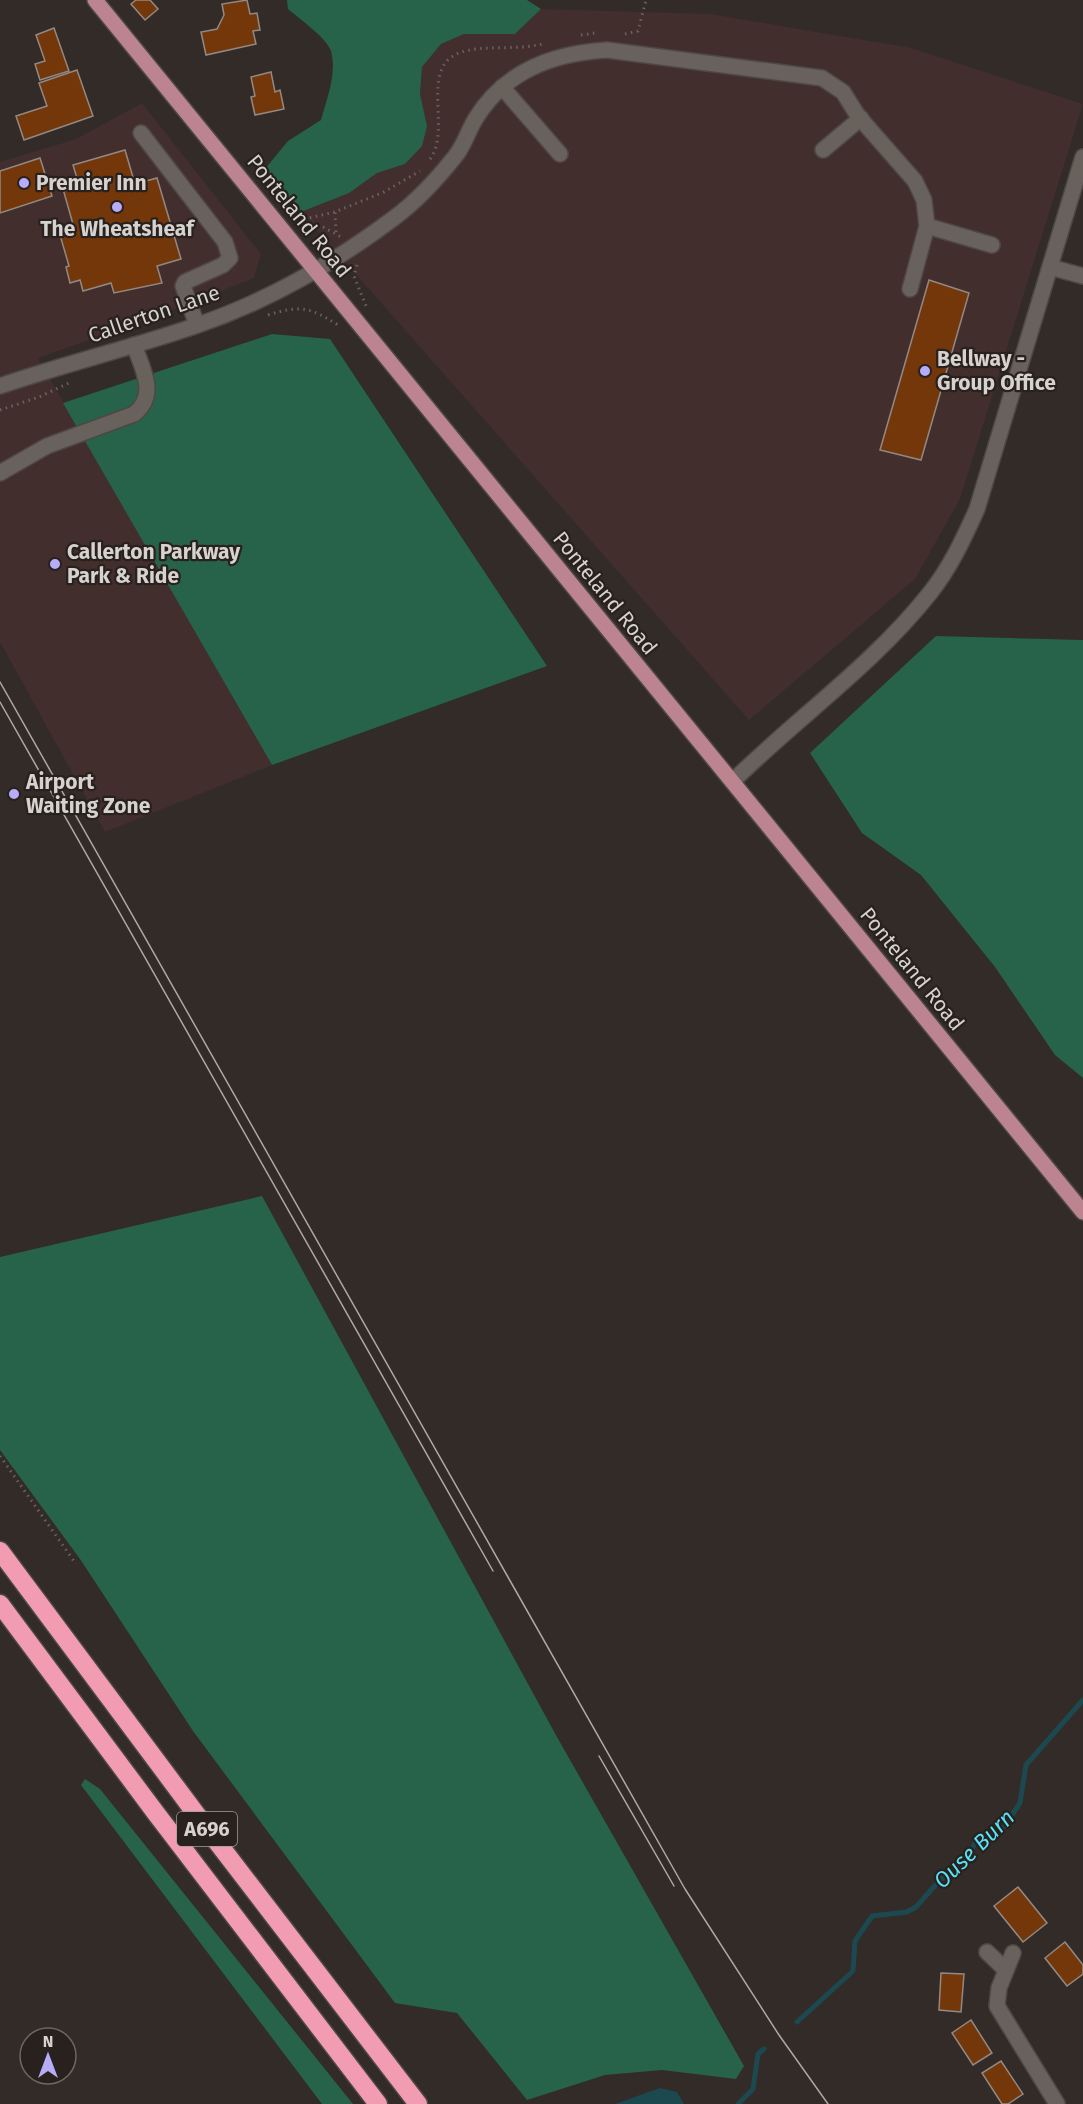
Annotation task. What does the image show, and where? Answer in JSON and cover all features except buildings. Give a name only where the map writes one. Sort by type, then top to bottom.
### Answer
[{"type":"highway","name":"A696","points":[[0,1551],[225,1853],[418,2104]]},
{"type":"highway","name":"A696","points":[[2,1606],[154,1812],[378,2104]]},
{"type":"main road","name":"Ponteland Road","points":[[95,0],[1083,1212]]},
{"type":"street","name":"Callerton Lane","points":[[0,386],[197,325],[283,289],[316,270],[396,217],[433,182],[459,152],[477,117],[502,87],[539,62],[579,51],[607,50],[822,78],[843,92],[861,118],[915,181],[924,200],[927,226]]},
{"type":"street","points":[[502,87],[560,154]]},
{"type":"street","points":[[823,150],[861,118]]},
{"type":"street","points":[[141,133],[225,242],[230,252],[230,258],[223,265],[185,282],[183,286],[197,325]]},
{"type":"street","points":[[733,781],[884,646],[932,591],[960,547],[977,509],[1083,157]]},
{"type":"street","points":[[910,289],[927,226],[992,245]]},
{"type":"street","points":[[1050,267],[1083,276]]},
{"type":"street","points":[[0,473],[47,446],[134,414],[139,410],[148,391],[134,345]]},
{"type":"street","points":[[987,1952],[1006,1970]]},
{"type":"street","points":[[1013,1953],[999,1988],[997,2006],[1057,2104]]},
{"type":"path","points":[[335,212],[302,220],[336,232]]},
{"type":"path","points":[[359,287],[354,271],[363,259]]},
{"type":"path","points":[[283,311],[301,308],[321,314]]},
{"type":"path","points":[[0,1456],[76,1564]]},
{"type":"shaded area","points":[[541,9],[711,14],[911,48],[1083,104],[960,499],[915,579],[749,720],[301,212],[349,193],[377,173],[405,164],[421,146],[427,126],[420,94],[422,67],[441,44],[464,34],[515,34]]},
{"type":"shaded area","points":[[142,103],[261,254],[254,278],[160,315],[38,358],[272,765],[105,832],[0,642],[0,162],[76,139]]},
{"type":"green space","points":[[287,0],[527,0],[541,9],[515,34],[464,34],[441,44],[422,67],[420,94],[427,126],[422,146],[405,164],[377,173],[349,193],[301,212],[260,175],[288,141],[321,120],[330,86],[333,60],[331,51],[318,34],[288,9]]},
{"type":"green space","points":[[272,334],[330,339],[547,666],[272,765],[63,403]]},
{"type":"green space","points":[[936,636],[1083,640],[1083,1078],[1055,1055],[995,967],[921,875],[862,833],[810,753]]},
{"type":"green space","points":[[262,1196],[557,1737],[744,2066],[736,2079],[662,2070],[605,2075],[527,2100],[457,2013],[395,2003],[193,1731],[80,1559],[0,1450],[0,1257]]},
{"type":"green space","points":[[85,1779],[100,1789],[353,2104],[322,2104],[81,1785]]},
{"type":"water","points":[[660,2088],[677,2092],[684,2104],[615,2104]]},
{"type":"waterway","name":"Ouse Burn","points":[[797,2022],[853,1971],[855,1941],[872,1916],[907,1912],[916,1907],[939,1881],[970,1854],[976,1840],[1004,1827],[1020,1803],[1026,1765],[1083,1700]]},
{"type":"waterway","name":"Ouse Burn","points":[[738,2104],[753,2089],[758,2054],[764,2049]]},
{"type":"tram line","points":[[0,682],[685,1889],[779,2035],[828,2104]]},
{"type":"tram line","points":[[0,702],[493,1571]]},
{"type":"tram line","points":[[599,1756],[674,1886]]},
{"type":"place","name":"Premier Inn","points":[[24,183]]},
{"type":"place","name":"The Wheatsheaf","points":[[117,207]]},
{"type":"place","name":"Bellway - Group Office","points":[[925,371]]},
{"type":"place","name":"Callerton Parkway Park & Ride","points":[[55,564]]},
{"type":"place","name":"Airport Waiting Zone","points":[[14,794]]}]
